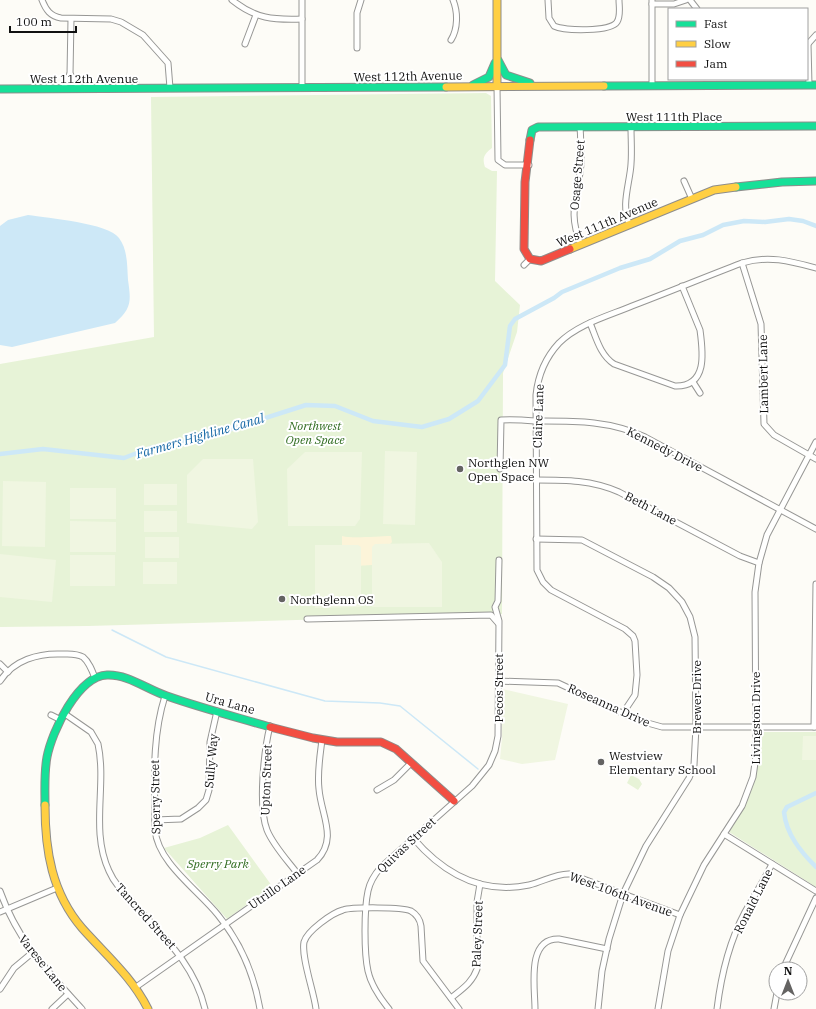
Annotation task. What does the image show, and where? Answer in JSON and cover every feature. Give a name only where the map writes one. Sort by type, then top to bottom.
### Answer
[{"type":"street","points":[[42,0],[46,9],[52,15],[71,19],[111,19],[121,22],[143,35],[168,63],[170,88]]},
{"type":"street","points":[[232,0],[256,16],[272,20],[302,19]]},
{"type":"street","points":[[302,0],[302,88]]},
{"type":"street","points":[[357,48],[358,14],[362,0]]},
{"type":"street","points":[[451,40],[455,32],[456,22],[456,9],[453,0]]},
{"type":"street","points":[[497,0],[498,160],[505,165],[529,165],[524,193],[524,247],[526,254],[530,258],[524,265]]},
{"type":"street","points":[[548,0],[549,18],[554,26],[563,28],[590,29],[603,29],[615,24],[619,18],[619,0]]},
{"type":"street","points":[[652,85],[652,2],[674,4],[686,0]]},
{"type":"street","points":[[690,0],[696,8]]},
{"type":"street","points":[[246,44],[256,16]]},
{"type":"street","points":[[63,89],[70,74],[71,19]]},
{"type":"street","points":[[812,85],[808,44],[816,35]]},
{"type":"street","points":[[497,57],[506,75],[538,85]]},
{"type":"street","points":[[469,86],[489,77],[497,57]]},
{"type":"street","points":[[70,74],[80,89]]},
{"type":"street","name":"West 112th Avenue","points":[[0,89],[652,85],[731,82],[812,85]]},
{"type":"street","name":"West 111th Place","points":[[529,165],[530,138],[532,130],[538,128],[816,126]]},
{"type":"street","name":"Osage Street","points":[[580,127],[580,165],[574,218],[575,231],[581,245]]},
{"type":"street","points":[[630,225],[627,220],[626,208],[631,164],[631,127]]},
{"type":"street","points":[[684,181],[692,199]]},
{"type":"street","name":"West 111th Avenue","points":[[530,258],[541,261],[692,199],[725,188],[782,182],[816,181]]},
{"type":"street","name":"Claire Lane","points":[[623,713],[633,699],[636,687],[636,644],[633,636],[625,629],[545,585],[537,570],[537,388],[548,357],[563,340],[590,323],[742,263],[758,259],[778,259],[816,268]]},
{"type":"street","name":"Lambert Lane","points":[[742,263],[761,324],[764,424],[774,435],[816,459]]},
{"type":"street","points":[[590,323],[603,352],[608,360],[614,364],[675,386],[681,386],[693,382],[702,369],[701,337],[700,330],[682,286]]},
{"type":"street","points":[[693,382],[700,393]]},
{"type":"street","name":"Kennedy Drive","points":[[500,469],[501,420],[596,422],[623,428],[645,437],[816,529]]},
{"type":"street","name":"Livingston Drive","points":[[658,1009],[668,951],[680,915],[699,874],[745,799],[753,777],[756,756],[755,592],[759,563],[767,535],[816,442]]},
{"type":"street","name":"Beth Lane","points":[[536,480],[578,480],[603,485],[626,495],[740,556],[759,563]]},
{"type":"street","name":"Brewer Drive","points":[[536,539],[576,540],[586,542],[653,577],[675,593],[688,613],[695,637],[695,760],[691,774],[646,846],[623,894],[607,949],[598,1009]]},
{"type":"street","name":"Pecos Street","points":[[454,801],[480,778],[489,765],[494,754],[498,736],[498,623],[495,607],[498,601],[499,560]]},
{"type":"street","points":[[815,727],[816,584]]},
{"type":"street","points":[[307,619],[491,615],[498,623]]},
{"type":"street","points":[[0,681],[8,672],[22,662],[37,656],[50,654],[79,655],[86,660],[95,678],[83,686],[63,717],[49,749],[45,775],[45,843],[50,867],[57,888],[73,917],[136,987],[148,1009]]},
{"type":"street","points":[[0,664],[8,672]]},
{"type":"street","name":"Ura Lane","points":[[95,678],[105,675],[119,677],[165,696],[322,740],[386,743],[411,762],[454,801]]},
{"type":"street","name":"Roseanna Drive","points":[[498,681],[558,682],[652,725],[696,727],[815,727]]},
{"type":"street","name":"Sperry Street","points":[[165,696],[158,724],[156,743],[155,837],[160,851],[226,924],[237,942],[248,965],[260,1009]]},
{"type":"street","name":"Sully Way","points":[[155,820],[181,819],[193,812],[206,800],[209,790],[210,742],[218,711]]},
{"type":"street","points":[[51,715],[63,717]]},
{"type":"street","name":"Tancred Street","points":[[63,717],[91,732],[98,744],[100,837],[103,855],[110,872],[120,888],[181,956],[197,984],[205,1009]]},
{"type":"street","name":"Upton Street","points":[[270,726],[264,754],[264,818],[270,836],[297,873]]},
{"type":"street","name":"Utrillo Lane","points":[[136,987],[317,860],[327,843],[327,825],[318,788],[322,740]]},
{"type":"street","points":[[377,790],[394,780],[411,762]]},
{"type":"street","name":"Quivas Street","points":[[389,1009],[373,986],[368,972],[366,909],[368,890],[374,875],[381,866],[454,801]]},
{"type":"street","points":[[724,834],[816,891]]},
{"type":"street","name":"West 106th Avenue","points":[[413,838],[441,866],[457,876],[480,884],[498,887],[524,886],[566,874],[680,915]]},
{"type":"street","name":"Ronald Lane","points":[[717,1009],[720,988],[731,945],[744,913],[772,864]]},
{"type":"street","name":"Paley Street","points":[[451,998],[473,979],[477,969],[477,902],[480,884]]},
{"type":"street","points":[[0,912],[57,888]]},
{"type":"street","name":"Varese Lane","points":[[0,891],[7,909],[24,942],[82,1009]]},
{"type":"street","points":[[787,961],[816,898]]},
{"type":"street","points":[[316,1009],[304,953],[306,937],[313,929],[339,912],[349,909],[403,909],[410,911],[417,917],[421,926],[423,961],[459,1009]]},
{"type":"street","points":[[536,1009],[536,956],[544,944],[553,939],[559,939],[607,949]]},
{"type":"street","points":[[0,989],[14,968],[32,953]]},
{"type":"street","points":[[52,1009],[68,994]]},
{"type":"green space","name":"Northwest Open Space","points":[[486,93],[491,96],[492,148],[485,154],[484,161],[485,167],[492,171],[497,171],[495,281],[520,305],[517,332],[503,373],[502,614],[88,626],[0,627],[0,364],[154,337],[151,97]]},
{"type":"green space","points":[[385,451],[417,452],[415,525],[383,524]]},
{"type":"green space","points":[[305,452],[362,452],[360,519],[355,526],[288,526],[287,469]]},
{"type":"green space","points":[[203,459],[253,459],[258,522],[252,529],[187,523],[187,475]]},
{"type":"green space","points":[[3,481],[46,482],[45,547],[2,546]]},
{"type":"green space","points":[[144,484],[177,484],[177,505],[144,505]]},
{"type":"green space","points":[[70,488],[116,488],[116,519],[70,519]]},
{"type":"green space","points":[[144,511],[177,511],[177,532],[144,532]]},
{"type":"green space","points":[[70,521],[116,522],[116,552],[70,552]]},
{"type":"green space","points":[[145,537],[179,537],[179,558],[145,558]]},
{"type":"green space","points":[[429,543],[442,562],[442,607],[372,607],[372,547],[375,544]]},
{"type":"green space","points":[[315,545],[358,545],[361,547],[361,607],[315,608]]},
{"type":"green space","points":[[0,554],[56,560],[52,602],[0,597]]},
{"type":"green space","points":[[70,555],[115,555],[115,586],[70,586]]},
{"type":"green space","points":[[143,562],[177,562],[177,584],[143,584]]},
{"type":"green space","points":[[502,689],[568,704],[555,760],[522,764],[500,759],[502,738]]},
{"type":"green space","points":[[759,732],[816,732],[816,887],[729,832],[744,806],[753,785],[758,762]]},
{"type":"green space","points":[[803,736],[816,736],[816,760],[802,760]]},
{"type":"green space","points":[[631,775],[639,779],[642,784],[638,790],[627,783]]},
{"type":"green space","name":"Sperry Park","points":[[228,825],[272,886],[227,919],[164,848],[200,838]]},
{"type":"sand","points":[[342,536],[391,536],[392,542],[372,565],[356,566],[339,551],[342,545]]},
{"type":"water","points":[[28,215],[77,222],[103,228],[119,238],[124,248],[126,258],[130,293],[129,304],[121,318],[115,323],[12,347],[0,345],[0,226],[8,220]]},
{"type":"waterway","name":"Farmers Highline Canal","points":[[0,454],[43,449],[124,458],[150,448],[189,441],[306,405],[335,406],[373,421],[422,427],[449,419],[478,401],[505,365],[510,326],[515,319],[554,298],[562,292],[620,268],[650,259],[680,241],[703,235],[723,225],[744,221],[765,222],[789,219],[803,221],[816,226]]},
{"type":"waterway","points":[[112,630],[166,657],[325,701],[380,703],[400,706],[478,769]]},
{"type":"waterway","points":[[816,793],[787,807],[784,812],[785,820],[795,842],[816,867]]},
{"type":"traffic: fast","points":[[498,60],[506,75],[530,83]]},
{"type":"traffic: fast","points":[[473,85],[489,77],[495,63]]},
{"type":"traffic: fast","points":[[604,86],[816,85]]},
{"type":"traffic: fast","points":[[0,89],[446,87]]},
{"type":"traffic: fast","points":[[530,140],[532,130],[538,127],[816,126]]},
{"type":"traffic: fast","points":[[736,187],[782,182],[816,181]]},
{"type":"traffic: fast","points":[[45,805],[46,763],[54,733],[68,707],[77,695],[86,685],[96,678],[107,675],[123,677],[180,700],[270,727]]},
{"type":"traffic: slow","points":[[497,0],[497,86]]},
{"type":"traffic: slow","points":[[446,87],[604,86]]},
{"type":"traffic: slow","points":[[570,249],[714,190],[736,187]]},
{"type":"traffic: slow","points":[[45,805],[45,822],[52,871],[64,900],[72,915],[82,928],[126,976],[142,997],[148,1009]]},
{"type":"traffic: jam","points":[[530,140],[525,182],[524,249],[530,259],[541,261],[570,249]]},
{"type":"traffic: jam","points":[[270,727],[313,738],[337,742],[381,742],[396,749],[454,801]]},
{"type":"place","name":"Northglen NW Open Space","points":[[460,469]]},
{"type":"place","name":"Northglenn OS","points":[[282,599]]},
{"type":"place","name":"Westview Elementary School","points":[[601,762]]}]
